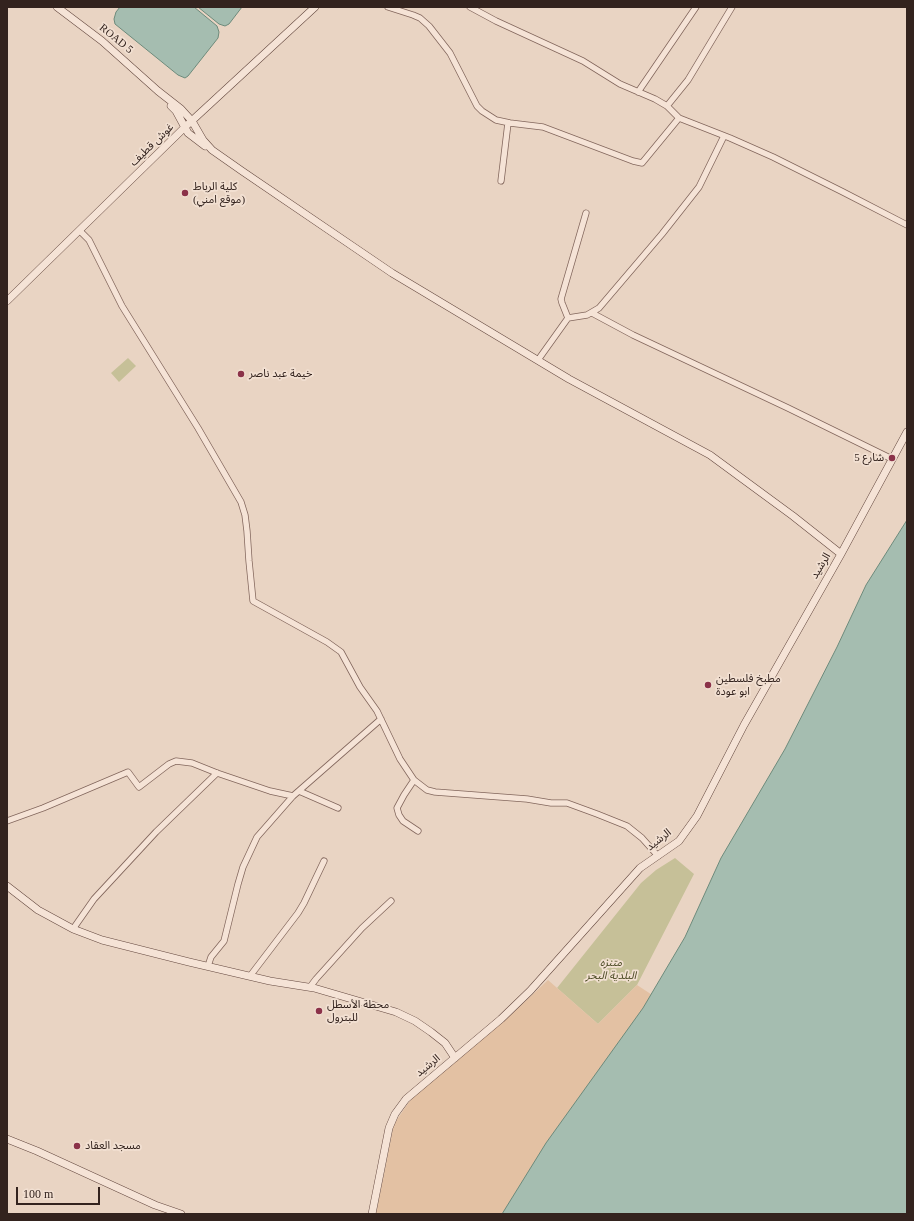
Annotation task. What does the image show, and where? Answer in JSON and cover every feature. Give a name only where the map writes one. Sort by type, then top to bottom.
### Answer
[{"type":"main road","name":"ROAD 5","points":[[58,7],[102,40],[158,91]]},
{"type":"main road","name":"غوش قطيف","points":[[7,301],[184,128],[315,7]]},
{"type":"main road","points":[[158,91],[181,109],[192,121],[203,140],[212,150]]},
{"type":"main road","points":[[158,91],[176,111],[188,133],[351,247],[538,360],[710,455],[793,516],[841,554]]},
{"type":"main road","name":"الرشيد","points":[[372,1214],[389,1128],[395,1114],[406,1099],[420,1085],[501,1019],[530,992],[640,868],[679,841],[697,816],[744,725],[841,554],[907,432]]},
{"type":"main road","points":[[7,886],[38,910],[73,929],[102,940],[250,976],[310,987],[372,1004],[408,1017],[426,1028],[445,1043],[455,1058]]},
{"type":"main road","points":[[7,1139],[37,1151],[155,1205],[181,1214]]},
{"type":"street","points":[[388,7],[420,18],[429,26],[450,53],[477,106],[496,120],[543,127],[642,163],[679,118]]},
{"type":"street","points":[[470,7],[496,21],[583,61],[620,84],[667,106],[679,118],[773,157],[907,225]]},
{"type":"street","points":[[638,92],[696,7]]},
{"type":"street","points":[[667,106],[688,80],[732,7]]},
{"type":"street","points":[[501,181],[508,123]]},
{"type":"street","points":[[538,360],[568,318],[584,316],[599,308],[662,234],[699,186],[724,136]]},
{"type":"street","points":[[568,318],[561,299],[586,214]]},
{"type":"street","points":[[80,230],[88,240],[122,306],[198,428],[241,502],[245,515],[247,531],[248,561],[253,601],[327,642],[341,652],[360,687],[381,719],[400,759],[414,780],[427,790],[435,792],[527,799],[551,803],[567,803],[627,826],[642,838],[658,856]]},
{"type":"street","points":[[592,313],[633,335],[892,459]]},
{"type":"street","points":[[208,966],[211,957],[224,941],[239,878],[257,837],[293,796],[381,719]]},
{"type":"street","points":[[7,821],[43,808],[128,772],[139,787],[169,764],[176,761],[192,763],[270,791],[293,796]]},
{"type":"street","points":[[73,929],[94,899],[151,838],[217,773]]},
{"type":"street","points":[[414,780],[396,808],[403,821],[418,831]]},
{"type":"street","points":[[299,791],[338,808]]},
{"type":"street","points":[[250,976],[298,913],[324,862]]},
{"type":"street","points":[[310,987],[362,928],[391,901]]},
{"type":"green space","points":[[128,358],[136,366],[119,382],[111,373]]},
{"type":"green space","name":"متنزه البلدية البحر","points":[[675,858],[694,874],[637,985],[598,1024],[557,988],[641,883],[656,870]]},
{"type":"sand","points":[[548,980],[598,1024],[637,985],[663,1002],[506,1214],[376,1214],[394,1124],[409,1102],[415,1095],[512,1014]]},
{"type":"shaded area","points":[[120,7],[194,7],[217,26],[219,32],[218,38],[185,78],[178,75],[115,24],[114,19],[116,12]]},
{"type":"shaded area","points":[[198,7],[242,7],[229,24],[225,26],[219,24]]},
{"type":"shaded area","points":[[907,520],[907,1214],[502,1214],[546,1143],[643,1008],[685,937],[721,858],[785,749],[837,647],[866,585]]},
{"type":"place","name":"كلية الرباط (موقع امني)","points":[[185,193]]},
{"type":"place","name":"خيمة عبد ناصر","points":[[241,374]]},
{"type":"place","name":"شارع 5","points":[[892,458]]},
{"type":"place","name":"مطبخ فلسطين ابو عودة","points":[[708,685]]},
{"type":"place","name":"محطة الأسطل للبترول","points":[[319,1011]]},
{"type":"place","name":"مسجد العقاد","points":[[77,1146]]}]
